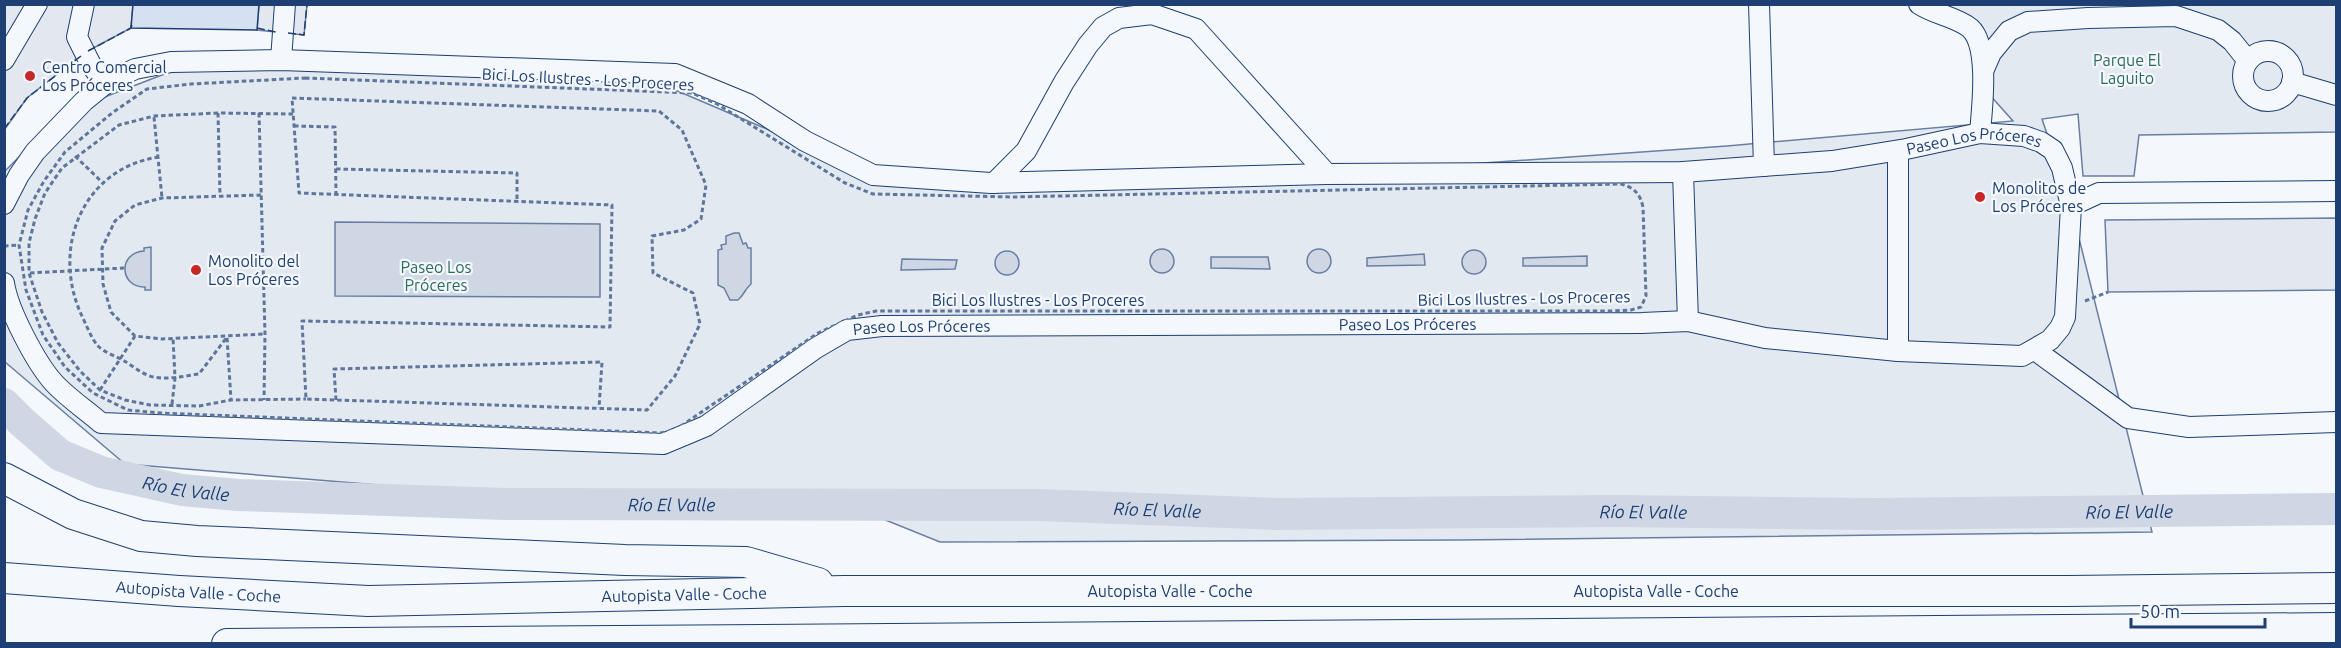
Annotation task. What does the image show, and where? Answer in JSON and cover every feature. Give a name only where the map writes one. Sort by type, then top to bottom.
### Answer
[{"type":"highway","points":[[4,478],[73,514],[141,536],[197,541],[625,560],[746,562],[843,591]]},
{"type":"highway","name":"Autopista Valle - Coche","points":[[4,578],[179,591],[368,601],[843,591],[2067,591],[2337,588]]},
{"type":"highway","points":[[226,644],[2337,628]]},
{"type":"street","points":[[4,60],[37,4]]},
{"type":"street","points":[[84,4],[77,37],[90,63],[105,84]]},
{"type":"street","points":[[281,60],[285,4]]},
{"type":"street","points":[[1759,4],[1764,166]]},
{"type":"street","points":[[1919,4],[1951,17],[1971,29],[1977,39],[1984,69],[1980,133]]},
{"type":"street","points":[[994,183],[1026,151],[1065,82],[1103,27],[1119,18],[1152,14],[1196,29],[1327,174]]},
{"type":"street","points":[[1984,69],[1991,53],[2009,31],[2028,22],[2088,18],[2176,16],[2218,30],[2232,41],[2248,61]]},
{"type":"street","points":[[2267,51],[2282,55],[2291,67],[2292,82],[2289,89],[2277,99],[2269,101],[2254,96],[2244,84],[2243,76],[2248,61],[2253,56],[2267,51]]},
{"type":"street","name":"Paseo Los Próceres","points":[[4,204],[9,183],[35,152],[68,117],[105,84],[135,69],[171,62],[281,60],[675,74],[748,104],[805,141],[873,175],[994,183],[1327,174],[1683,172],[1832,161],[1898,151],[1980,133],[2024,136],[2041,142],[2053,150],[2062,168],[2071,206],[2065,317],[2060,328],[2050,340],[2022,356],[1898,351],[1765,338],[1688,321],[882,326],[846,330],[816,348],[706,426],[663,444],[101,423],[54,383],[28,344],[5,290]]},
{"type":"street","points":[[2292,82],[2337,95]]},
{"type":"street","name":"Paseo Los Próceres","points":[[1898,151],[1898,351]]},
{"type":"street","points":[[1683,172],[1688,321]]},
{"type":"street","points":[[2071,206],[2099,193],[2337,190]]},
{"type":"street","points":[[2035,350],[2128,418],[2189,427],[2337,422]]},
{"type":"path","name":"Bici Los Ilustres - Los Proceres","points":[[305,78],[692,93],[717,104],[845,183],[873,194],[1013,197],[1621,184],[1632,188],[1640,196],[1643,207],[1646,296],[1641,307],[1612,311],[876,311],[858,315],[818,333],[675,430],[661,433],[128,410],[93,393],[65,367],[43,335],[26,290],[18,245],[28,210],[44,181],[65,152],[112,113],[147,89],[191,84],[305,78]]},
{"type":"path","points":[[293,114],[259,112],[154,116],[119,125],[62,168],[45,193],[35,219],[29,243],[29,273],[42,312],[58,343],[80,371],[100,390],[125,400],[150,405],[199,406],[231,400],[306,399],[647,410],[675,376],[700,324],[693,293],[653,273],[652,236],[684,230],[701,219],[706,185],[682,130],[659,111],[292,98],[299,193],[612,205],[610,327],[302,321],[306,399]]},
{"type":"path","points":[[259,112],[265,334],[264,400]]},
{"type":"path","points":[[218,113],[220,196]]},
{"type":"path","points":[[154,116],[162,198]]},
{"type":"path","points":[[294,126],[335,127],[336,194]]},
{"type":"path","points":[[75,156],[104,184]]},
{"type":"path","points":[[159,157],[140,160],[123,168],[104,184],[81,209],[69,251],[75,300],[99,347],[152,377],[175,378],[199,374],[227,337]]},
{"type":"path","points":[[336,169],[517,173],[517,201]]},
{"type":"path","points":[[261,195],[162,198],[135,205],[115,221],[102,248],[103,284],[111,312],[135,336],[173,338],[265,334]]},
{"type":"path","points":[[4,246],[18,245]]},
{"type":"path","points":[[29,273],[124,268]]},
{"type":"path","points":[[100,390],[135,336]]},
{"type":"path","points":[[227,337],[231,400]]},
{"type":"path","points":[[172,404],[175,378],[173,338]]},
{"type":"path","points":[[336,400],[334,369],[602,362],[600,408]]},
{"type":"green space","name":"Paseo Los Próceres","points":[[1927,5],[2336,5],[2336,132],[2139,135],[2134,176],[2083,176],[2078,114],[2042,119],[2071,206],[2152,532],[1458,540],[940,542],[816,492],[415,488],[125,464],[5,362],[5,171],[63,113],[214,55],[633,72],[858,168],[995,183],[1327,174],[1727,146],[2013,121],[1988,93],[1977,39]]},
{"type":"shaded area","name":"Centro Comercial Los Próceres","points":[[5,5],[133,5],[131,28],[84,53],[27,98],[5,129]]},
{"type":"shaded area","points":[[259,5],[307,5],[304,35],[257,30]]},
{"type":"shaded area","points":[[2336,218],[2336,290],[2108,292],[2105,220]]},
{"type":"shaded area","points":[[335,222],[600,224],[600,297],[335,296]]},
{"type":"shaded area","points":[[739,233],[743,244],[746,243],[748,248],[751,248],[751,284],[738,300],[730,300],[724,288],[718,285],[718,250],[722,249],[721,245],[726,244],[726,236]]},
{"type":"shaded area","points":[[151,247],[151,290],[145,290],[145,287],[130,282],[125,270],[129,258],[135,253],[144,251],[144,248]]},
{"type":"shaded area","points":[[1162,249],[1171,252],[1174,261],[1171,270],[1162,273],[1153,270],[1150,261],[1153,252]]},
{"type":"shaded area","points":[[1319,249],[1324,250],[1330,256],[1330,266],[1324,272],[1319,273],[1314,272],[1308,266],[1307,261],[1308,256],[1314,250]]},
{"type":"shaded area","points":[[1474,250],[1483,253],[1486,262],[1483,271],[1474,274],[1465,271],[1462,262],[1465,253]]},
{"type":"shaded area","points":[[1007,251],[1016,254],[1019,263],[1016,272],[1007,275],[998,272],[995,263],[998,254]]},
{"type":"shaded area","points":[[1424,254],[1425,265],[1367,266],[1367,258]]},
{"type":"shaded area","points":[[1587,256],[1587,266],[1523,266],[1523,258]]},
{"type":"shaded area","points":[[1211,257],[1268,257],[1270,269],[1211,268]]},
{"type":"shaded area","points":[[902,259],[957,260],[955,269],[901,270]]},
{"type":"building","points":[[133,4],[259,4],[257,30],[131,28]]},
{"type":"waterway","name":"Río El Valle","points":[[4,404],[60,455],[101,472],[182,490],[238,495],[505,504],[1039,505],[1276,514],[1615,511],[1874,514],[2336,509]]},
{"type":"fence","points":[[288,33],[304,35],[307,4]]},
{"type":"fence","points":[[88,51],[131,28],[132,25]]},
{"type":"fence","points":[[257,28],[276,32]]},
{"type":"fence","points":[[4,129],[27,98],[81,56]]},
{"type":"place","name":"Centro Comercial Los Próceres","points":[[30,76]]},
{"type":"place","name":"Monolitos de Los Próceres","points":[[1980,197]]},
{"type":"place","name":"Monolito del Los Próceres","points":[[196,270]]},
{"type":"park label","name":"Parque El Laguito","points":[[2127,69]]}]
